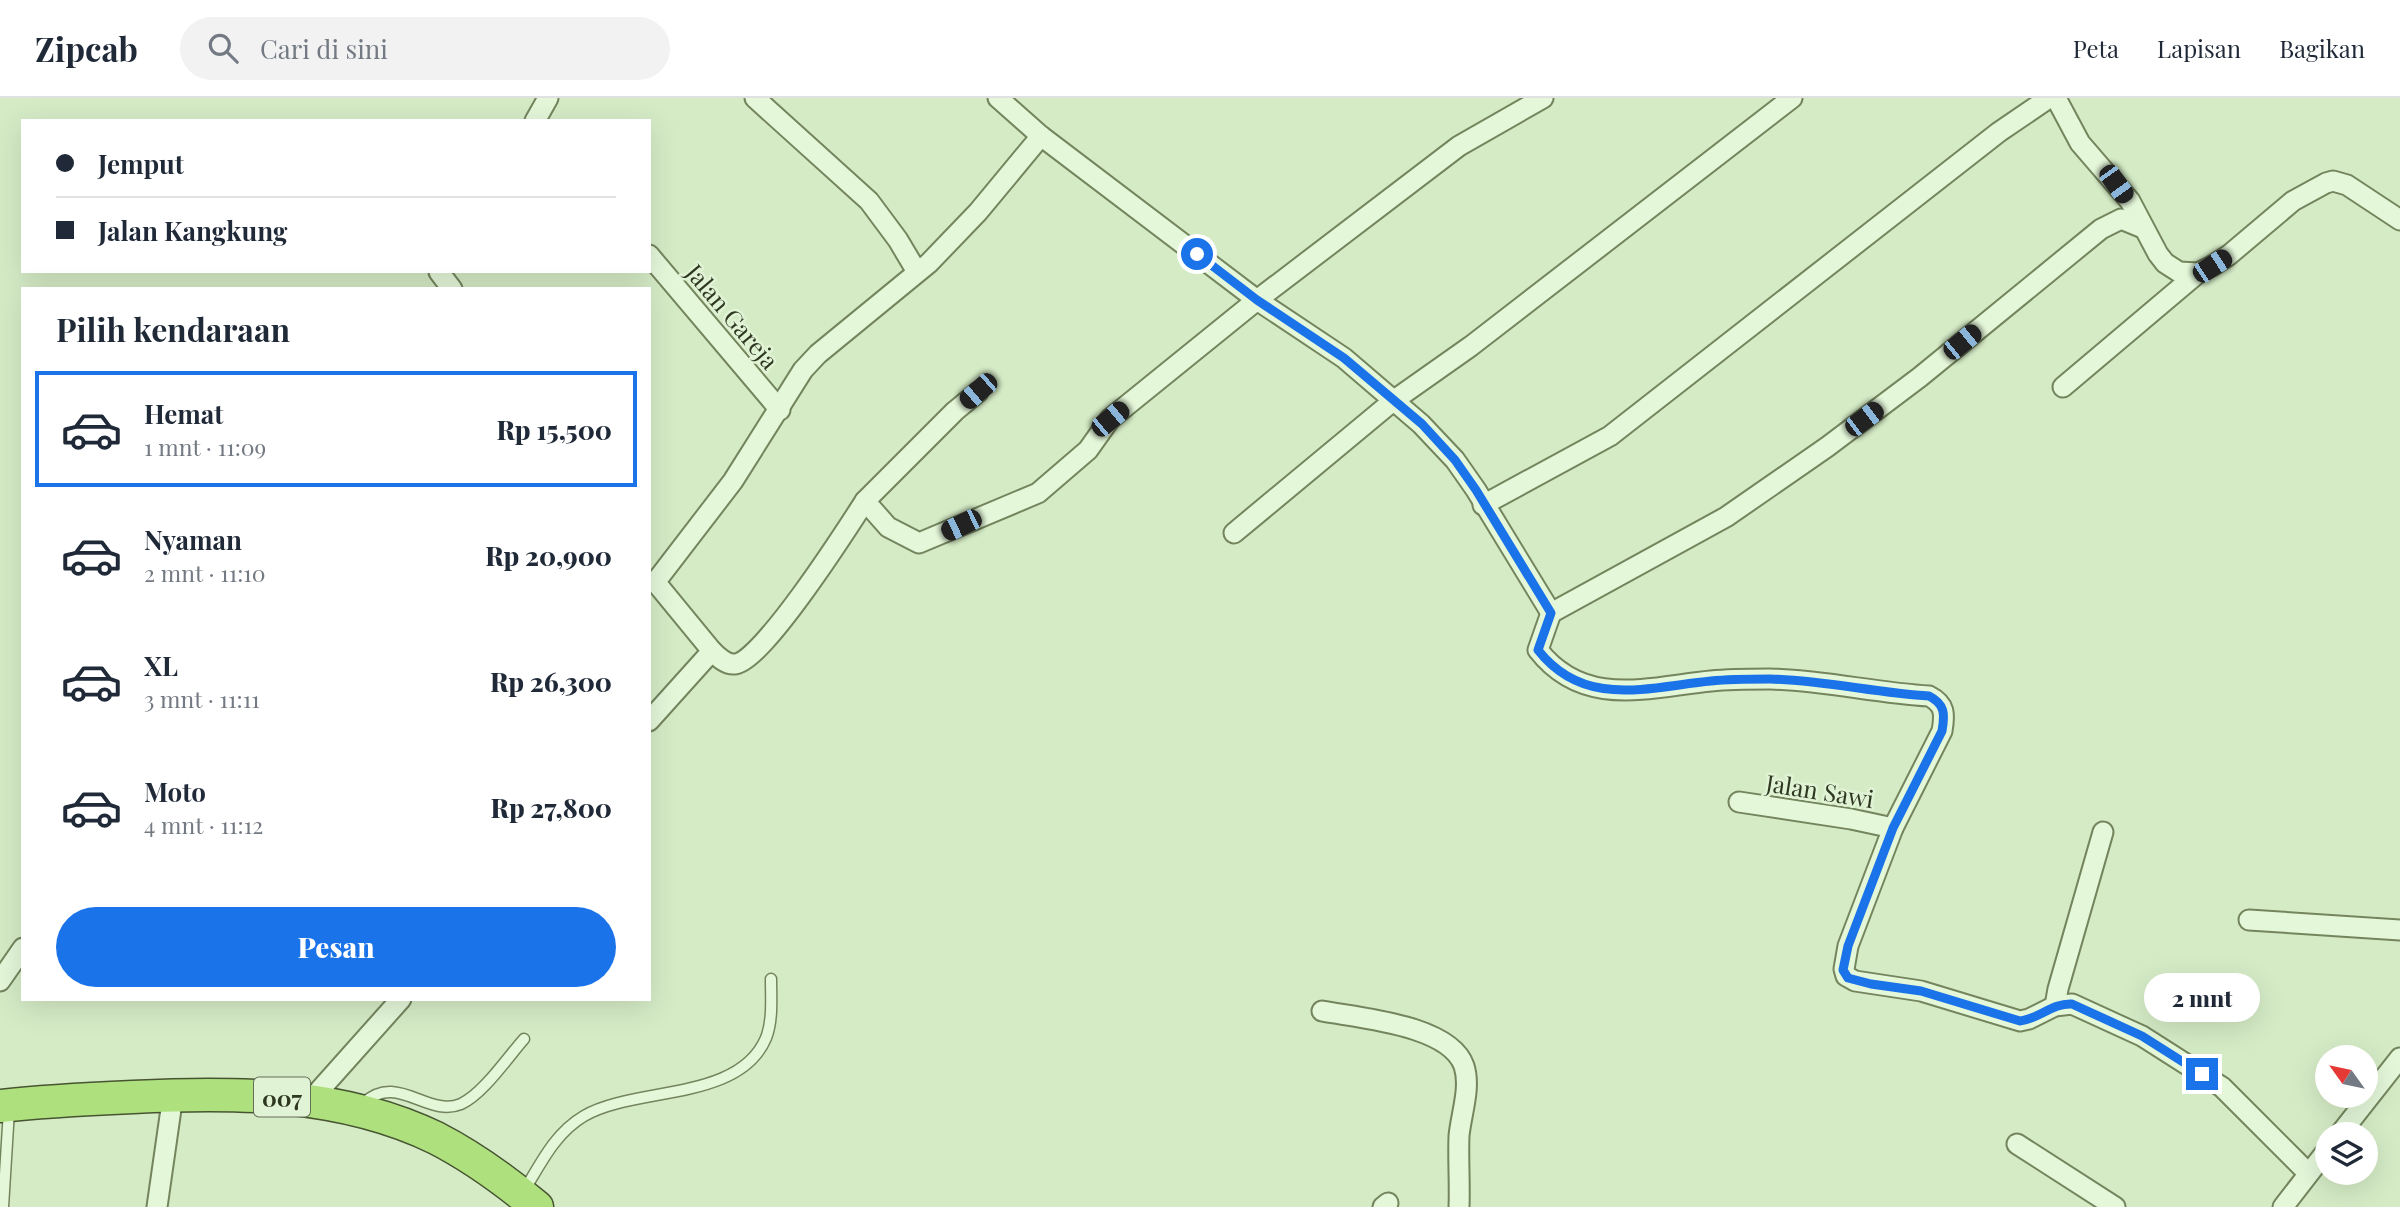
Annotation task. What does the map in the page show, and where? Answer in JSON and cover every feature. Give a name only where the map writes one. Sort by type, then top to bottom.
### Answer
[{"type":"highway","name":"007","points":[[5,1105],[173,1095],[263,1095],[310,1101],[367,1113],[436,1139],[530,1201]]},
{"type":"street","points":[[537,119],[548,98]]},
{"type":"street","points":[[755,98],[869,201],[898,240],[917,272]]},
{"type":"street","points":[[998,98],[1041,136],[1257,300],[1344,358],[1422,424],[1455,460],[1551,613]]},
{"type":"street","points":[[865,501],[888,527],[919,543],[1038,493],[1088,450],[1110,419],[1257,300],[1459,146],[1543,98]]},
{"type":"street","points":[[1234,533],[1393,401],[1471,346],[1792,98]]},
{"type":"street","points":[[1483,505],[1610,436],[1999,132],[2049,98]]},
{"type":"street","points":[[2056,98],[2080,143],[2130,201],[2158,254],[2172,269],[2184,274],[2198,272]]},
{"type":"street","points":[[978,391],[865,501],[761,646],[744,661],[727,663],[712,652],[657,584],[657,580],[733,481],[803,370],[818,354],[929,263],[978,212],[1041,136]]},
{"type":"street","points":[[2063,387],[2198,272],[2229,255],[2293,201],[2317,186],[2333,181],[2347,185],[2400,220]]},
{"type":"street","points":[[2143,228],[2124,219],[2101,229],[1920,376],[1816,455],[1726,517],[1551,613],[1538,650],[1550,664],[1568,677],[1615,691],[1651,690],[1711,681],[1771,679],[1929,696],[1935,699],[1943,708],[1942,731],[1893,828],[1848,946],[1843,970],[1846,976],[1855,981],[1921,991],[2020,1021],[2055,1006],[2072,1004],[2142,1036],[2222,1087],[2308,1173]]},
{"type":"street","name":"Jalan Gareja","points":[[651,257],[780,410]]},
{"type":"street","points":[[651,719],[712,652]]},
{"type":"street","name":"Jalan Sawi","points":[[1739,803],[1850,818],[1893,828]]},
{"type":"street","points":[[2055,1006],[2103,832]]},
{"type":"street","points":[[2249,920],[2400,930]]},
{"type":"street","points":[[0,981],[21,951]]},
{"type":"street","points":[[310,1101],[399,1001]]},
{"type":"street","points":[[1322,1011],[1406,1026],[1445,1045],[1459,1058],[1465,1070],[1465,1090],[1459,1136],[1458,1207]]},
{"type":"street","points":[[2349,1122],[2400,1058]]},
{"type":"street","points":[[157,1207],[173,1095]]},
{"type":"street","points":[[2017,1144],[2115,1207]]},
{"type":"street","points":[[2283,1207],[2315,1165]]},
{"type":"lane","points":[[530,1201],[549,1148],[567,1128],[584,1116],[609,1105],[698,1087],[734,1074],[765,1040],[769,1024],[771,979]]},
{"type":"lane","points":[[367,1113],[364,1103],[376,1094],[386,1092],[397,1092],[445,1107],[459,1105],[478,1092],[524,1039]]},
{"type":"lane","points":[[3,1207],[5,1105]]},
{"type":"route","points":[[1197,254],[1257,300],[1344,358],[1422,424],[1455,460],[1551,613],[1538,650],[1568,677],[1615,691],[1651,690],[1711,681],[1771,679],[1929,696],[1940,704],[1944,714],[1942,731],[1893,828],[1848,946],[1843,970],[1848,978],[1921,991],[2020,1021],[2060,1004],[2072,1004],[2142,1036],[2202,1074]]}]
